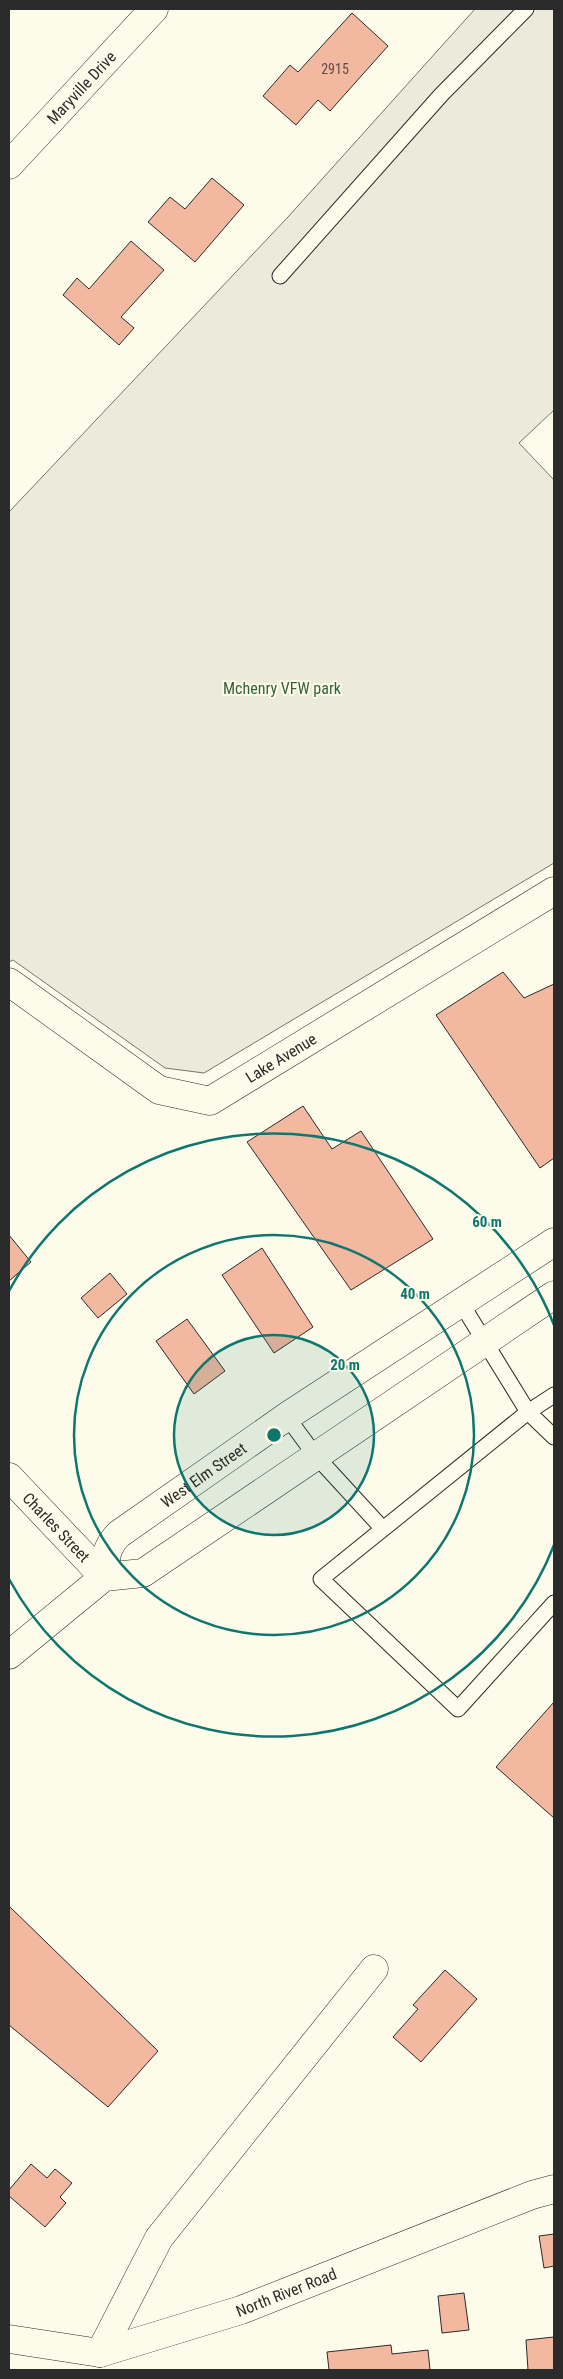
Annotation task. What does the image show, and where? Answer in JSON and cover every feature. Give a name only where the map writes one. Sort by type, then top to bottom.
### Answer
[{"type":"street","name":"Maryville Drive","points":[[9,165],[154,9]]},
{"type":"street","name":"Lake Avenue","points":[[9,982],[159,1090],[210,1101],[554,891]]},
{"type":"street","name":"West Elm Street","points":[[104,1577],[110,1544],[120,1534],[287,1417],[554,1242]]},
{"type":"street","points":[[9,1655],[104,1577],[143,1573],[554,1295]]},
{"type":"street","name":"Charles Street","points":[[9,1477],[104,1577]]},
{"type":"street","points":[[100,2353],[159,2238],[374,1969]]},
{"type":"street","name":"North River Road","points":[[9,2339],[100,2353],[241,2310],[532,2195],[554,2189]]},
{"type":"lane","points":[[280,276],[441,96],[526,9]]},
{"type":"lane","points":[[461,1303],[528,1412],[554,1437]]},
{"type":"lane","points":[[554,1395],[528,1412],[322,1579],[458,1709],[554,1604]]},
{"type":"lane","points":[[287,1417],[315,1455],[383,1529]]},
{"type":"green space","name":"Mchenry VFW park","points":[[475,9],[554,9],[554,410],[519,443],[554,480],[554,863],[204,1073],[165,1068],[13,960],[9,962],[9,512],[288,217]]},
{"type":"building","points":[[352,13],[388,46],[330,111],[318,100],[296,125],[263,96],[290,65],[298,72]]},
{"type":"building","points":[[212,178],[244,205],[195,262],[148,222],[170,197],[185,209]]},
{"type":"building","points":[[131,241],[164,270],[121,317],[134,328],[119,345],[63,295],[77,278],[89,289]]},
{"type":"building","points":[[503,972],[524,998],[554,984],[554,1158],[540,1168],[436,1015]]},
{"type":"building","points":[[303,1106],[332,1149],[361,1131],[433,1239],[351,1290],[247,1142]]},
{"type":"building","points":[[9,1235],[31,1262],[9,1281]]},
{"type":"building","points":[[262,1248],[313,1327],[274,1353],[222,1275]]},
{"type":"building","points":[[110,1273],[127,1294],[98,1318],[81,1298]]},
{"type":"building","points":[[187,1319],[225,1371],[194,1394],[156,1341]]},
{"type":"building","points":[[554,1702],[554,1818],[496,1767]]},
{"type":"building","points":[[9,1906],[158,2051],[108,2107],[9,2025]]},
{"type":"building","points":[[445,1970],[477,1999],[421,2062],[393,2037],[418,2009],[413,2005]]},
{"type":"building","points":[[31,2164],[47,2178],[55,2169],[72,2183],[60,2197],[66,2203],[45,2227],[9,2196],[9,2190]]},
{"type":"building","points":[[554,2234],[554,2266],[544,2268],[539,2236]]},
{"type":"building","points":[[464,2293],[469,2330],[442,2333],[438,2296]]},
{"type":"building","points":[[554,2337],[554,2370],[528,2370],[526,2340]]},
{"type":"building","points":[[391,2345],[392,2354],[428,2350],[430,2370],[329,2370],[327,2352]]}]
